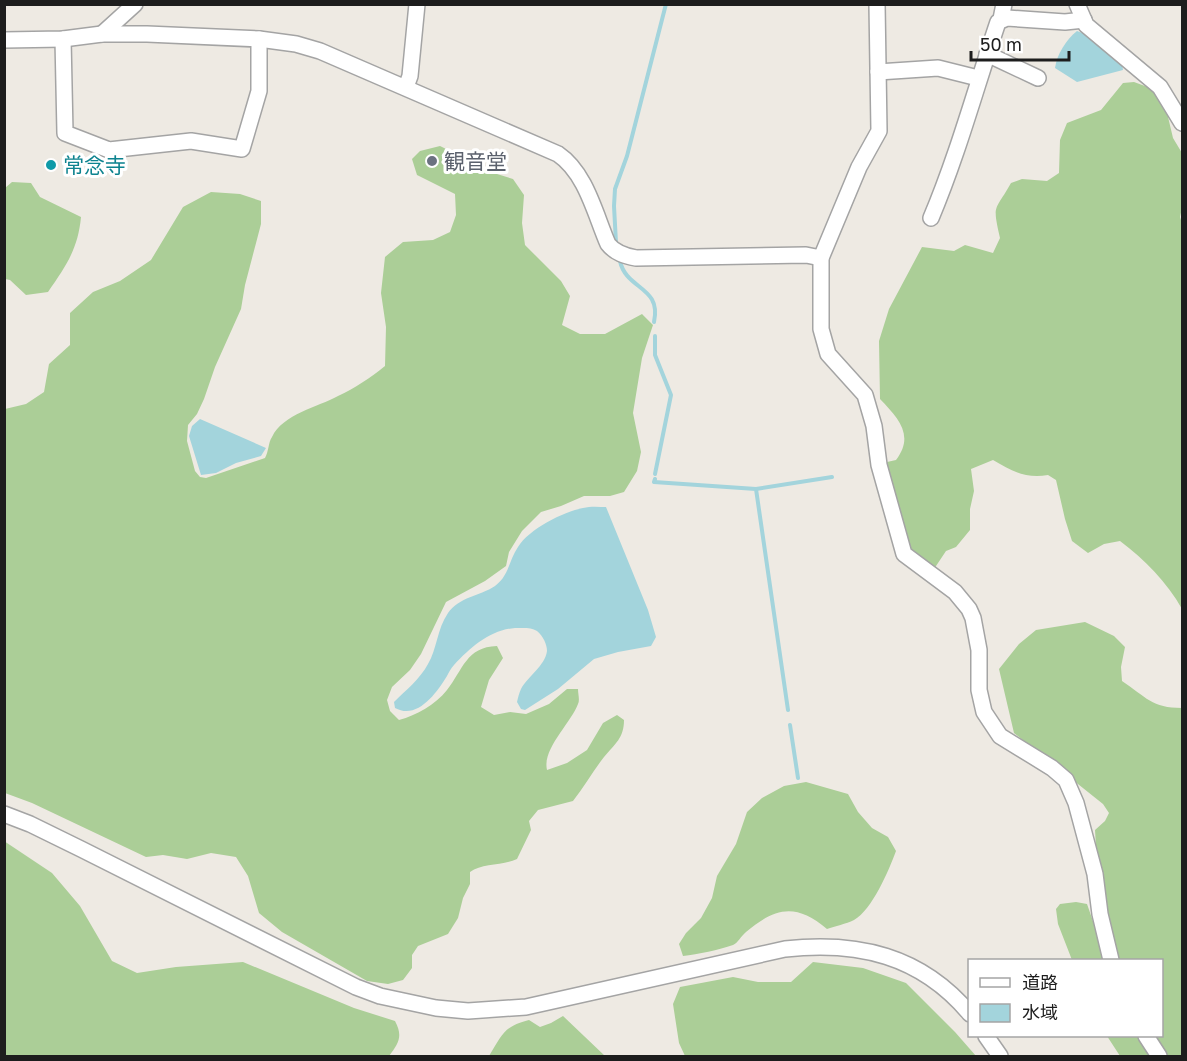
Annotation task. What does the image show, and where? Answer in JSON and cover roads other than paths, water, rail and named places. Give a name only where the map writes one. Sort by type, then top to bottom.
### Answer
[{"type":"street","points":[[102,34],[135,4]]},
{"type":"street","points":[[406,87],[410,76],[417,4]]},
{"type":"street","points":[[877,4],[879,131],[859,167],[821,258],[821,328],[828,354],[869,402],[879,465],[904,554],[955,592],[969,609],[973,618],[979,650],[979,690],[984,711],[1000,736],[1053,768],[1066,780],[1076,803],[1092,864],[1100,914],[1111,959]]},
{"type":"street","points":[[1077,4],[1086,24],[1160,87],[1182,123]]},
{"type":"street","points":[[931,218],[965,126],[978,78],[1002,12],[1065,22],[1084,21]]},
{"type":"street","points":[[4,40],[63,39],[102,34],[259,39],[306,46],[545,147],[566,159],[582,183],[612,250],[636,258],[806,255],[821,258]]},
{"type":"street","points":[[63,39],[65,133],[109,150],[191,141],[242,149],[259,91],[259,39]]},
{"type":"street","points":[[987,54],[1038,78]]},
{"type":"street","points":[[878,72],[938,68],[978,78]]},
{"type":"street","points":[[4,814],[71,844],[335,977],[380,996],[407,1003],[468,1011],[526,1007],[785,948],[842,946],[876,952],[930,978],[957,999],[968,1013]]},
{"type":"street","points":[[987,1037],[1000,1056]]},
{"type":"street","points":[[1147,1037],[1159,1056]]},
{"type":"water","points":[[1077,31],[1090,36],[1122,64],[1123,70],[1077,82],[1055,68],[1063,48]]},
{"type":"water","points":[[200,419],[266,448],[261,456],[236,463],[216,473],[201,475],[189,436],[192,426]]},
{"type":"water","points":[[586,507],[606,507],[648,610],[656,637],[651,646],[594,659],[558,689],[525,710],[521,709],[517,702],[519,694],[546,656],[546,646],[541,635],[535,630],[530,628],[506,629],[489,636],[467,652],[453,666],[432,697],[418,708],[403,711],[395,708],[394,702],[417,679],[428,664],[448,613],[458,603],[500,582],[523,540],[547,522],[566,513]]},
{"type":"waterway","points":[[616,243],[615,189],[627,156],[666,4]]},
{"type":"waterway","points":[[620,261],[629,278],[653,301],[654,322]]},
{"type":"waterway","points":[[655,336],[655,355],[671,395],[655,474]]},
{"type":"waterway","points":[[756,489],[832,477]]},
{"type":"waterway","points":[[655,479],[654,482],[756,489],[788,710]]},
{"type":"waterway","points":[[790,725],[798,778]]},
{"type":"place","name":"観音堂","points":[[432,161]]},
{"type":"place","name":"常念寺","points":[[51,165]]}]
